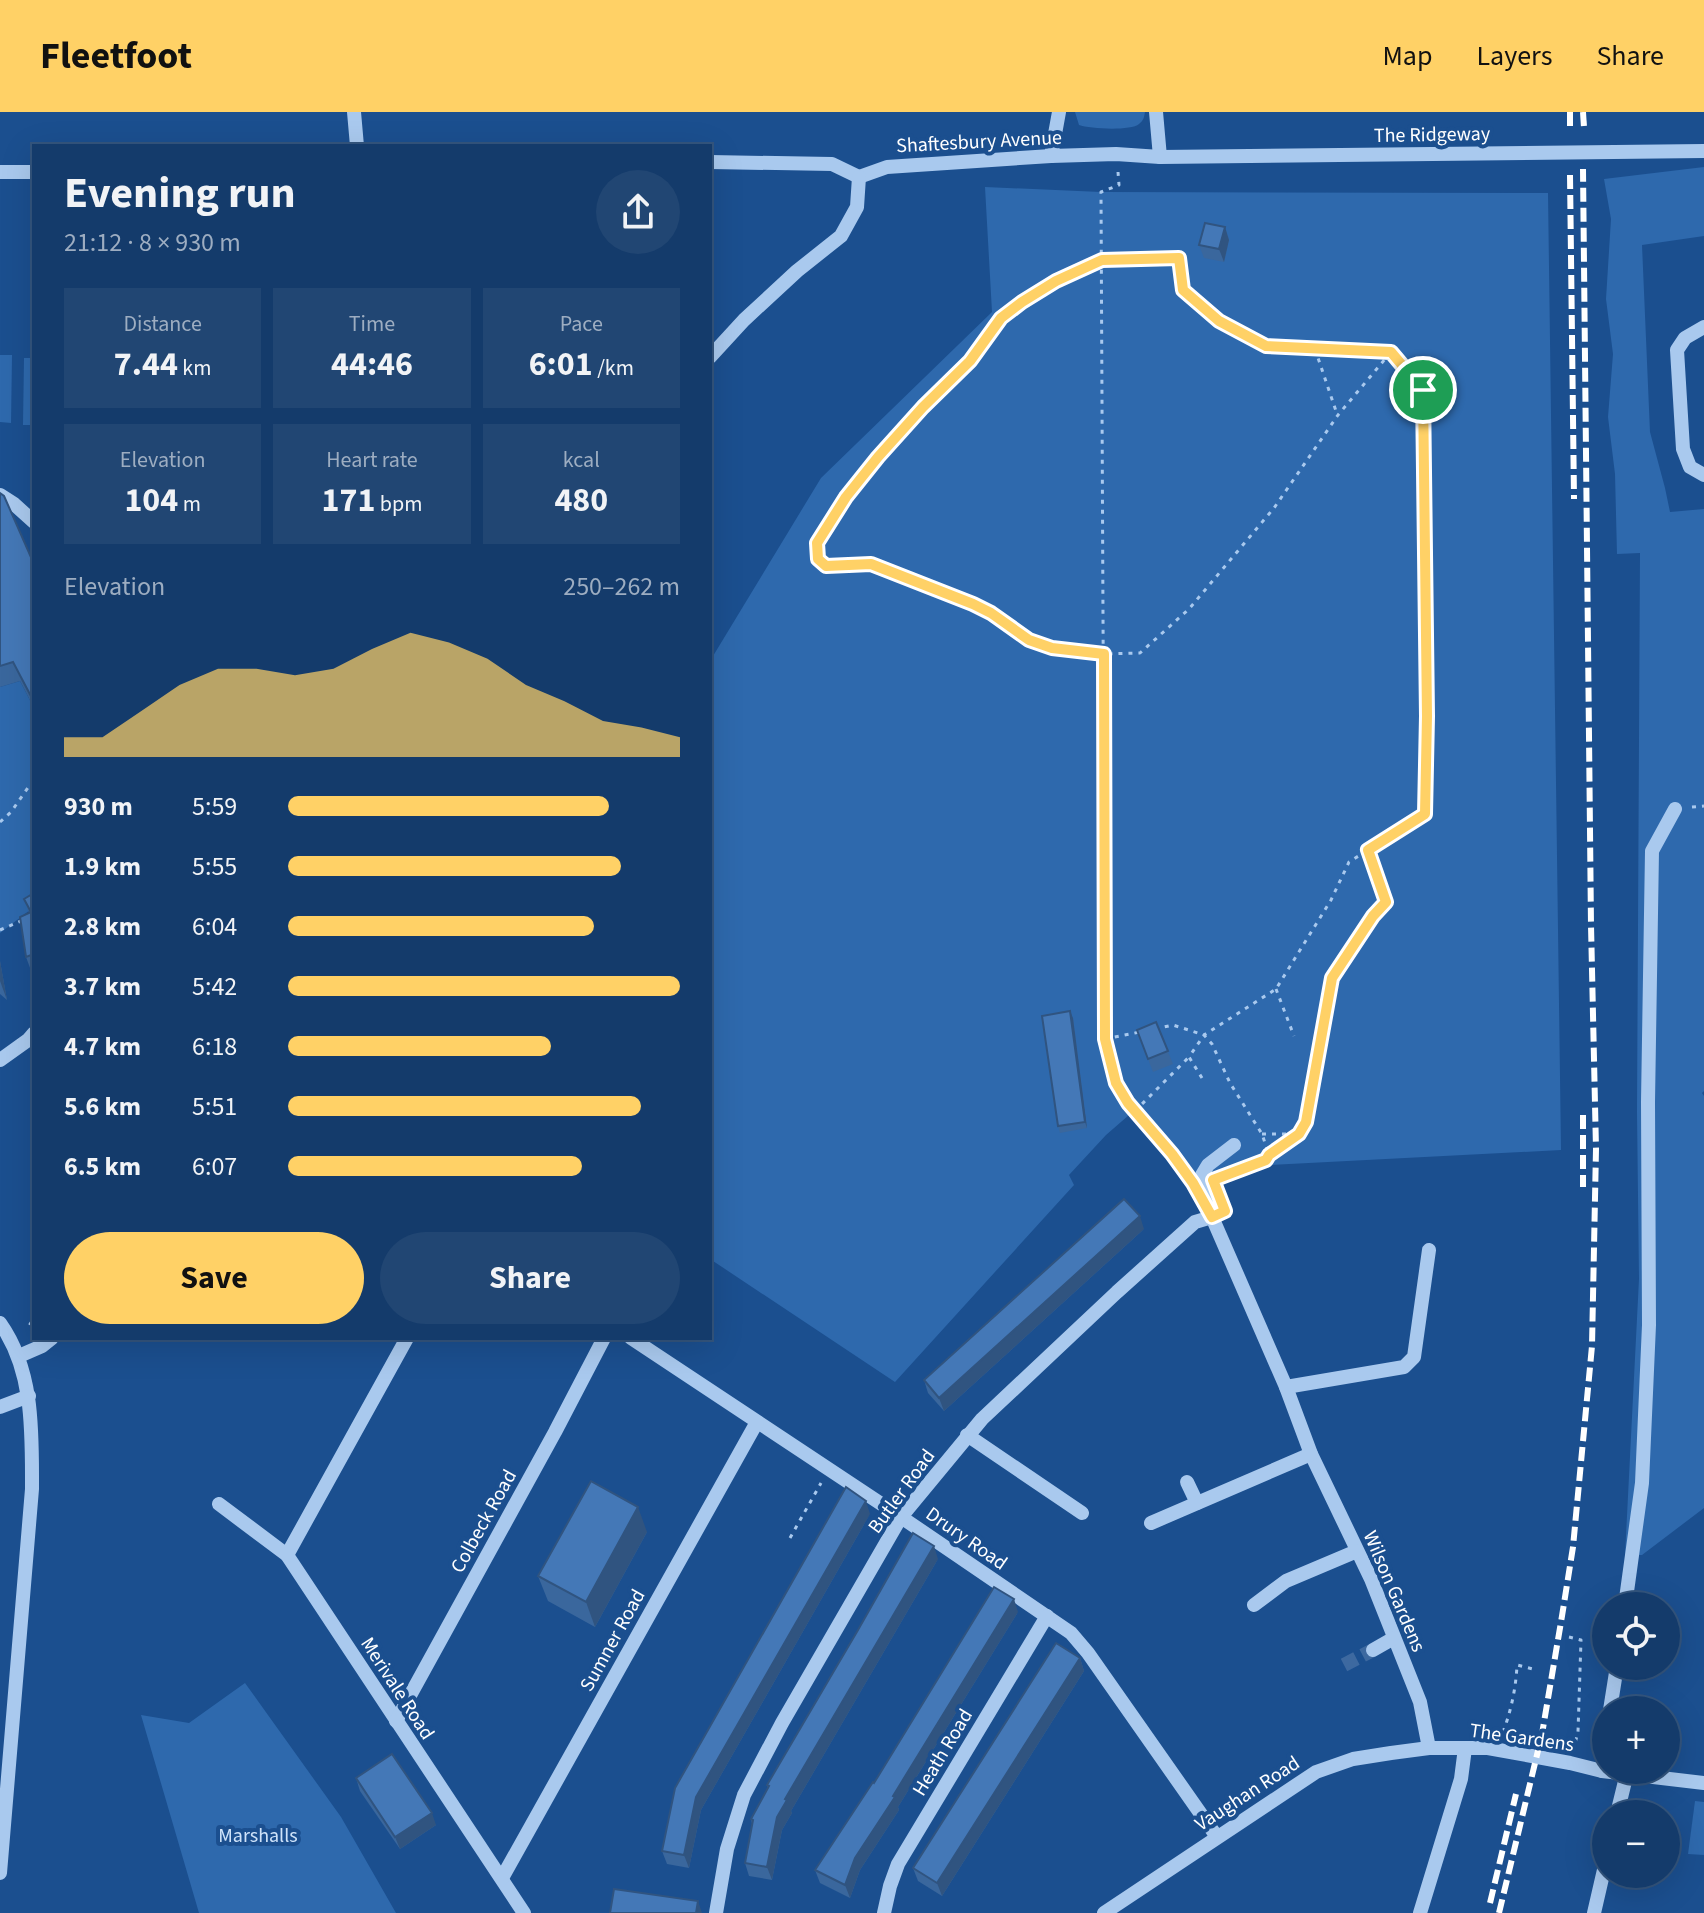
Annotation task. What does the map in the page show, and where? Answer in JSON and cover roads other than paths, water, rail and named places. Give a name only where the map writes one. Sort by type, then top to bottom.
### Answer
[{"type":"street","points":[[354,112],[357,144]]},
{"type":"street","points":[[1051,156],[1059,112]]},
{"type":"street","points":[[1156,112],[1160,157]]},
{"type":"street","name":"The Ridgeway","points":[[1160,157],[1704,151]]},
{"type":"street","name":"Shaftesbury Avenue","points":[[859,177],[887,167],[1051,156],[1116,154],[1160,157]]},
{"type":"street","points":[[712,162],[832,164],[859,177],[857,207],[841,236],[797,271],[712,355]]},
{"type":"street","points":[[0,172],[32,172]]},
{"type":"street","points":[[1704,327],[1685,338],[1677,350],[1683,449],[1690,467],[1704,475]]},
{"type":"street","points":[[0,495],[32,520]]},
{"type":"street","points":[[1627,1592],[1642,1483],[1649,1325],[1648,1102],[1652,851],[1675,809]]},
{"type":"street","points":[[0,1060],[32,1035]]},
{"type":"street","name":"Wilson Gardens","points":[[1234,1145],[1208,1165],[1202,1175],[1212,1217],[1286,1387],[1311,1454],[1394,1638],[1420,1702],[1429,1748]]},
{"type":"street","name":"Butler Road","points":[[716,1913],[727,1849],[744,1795],[901,1517],[982,1419],[1195,1222],[1212,1217]]},
{"type":"street","points":[[1286,1387],[1404,1367],[1414,1357],[1429,1250]]},
{"type":"street","points":[[0,1323],[19,1356],[29,1396],[32,1441],[32,1489],[0,1873]]},
{"type":"street","points":[[19,1356],[50,1340]]},
{"type":"street","points":[[287,1555],[406,1340]]},
{"type":"street","name":"Colbeck Road","points":[[396,1721],[603,1340]]},
{"type":"street","name":"Drury Road","points":[[634,1340],[1071,1633],[1217,1837]]},
{"type":"street","points":[[0,1407],[29,1396]]},
{"type":"street","name":"Sumner Road","points":[[502,1878],[757,1422]]},
{"type":"street","points":[[967,1435],[1082,1513]]},
{"type":"street","points":[[1151,1523],[1311,1454]]},
{"type":"street","points":[[1187,1482],[1197,1503]]},
{"type":"street","name":"Merivale Road","points":[[219,1504],[287,1555],[524,1913]]},
{"type":"street","points":[[1254,1605],[1286,1581],[1357,1551]]},
{"type":"street","name":"Heath Road","points":[[884,1913],[898,1864],[1047,1616]]},
{"type":"street","points":[[1373,1650],[1394,1638]]},
{"type":"street","name":"Vaughan Road","points":[[1104,1913],[1316,1772],[1353,1759],[1429,1748]]},
{"type":"street","name":"The Gardens","points":[[1429,1748],[1488,1748],[1592,1768]]},
{"type":"street","points":[[1420,1913],[1461,1779],[1465,1748]]},
{"type":"street","name":"The Gardens","points":[[1680,1780],[1704,1783]]},
{"type":"street","points":[[1594,1913],[1600,1888]]},
{"type":"tunnel","points":[[1344,1665],[1373,1650]]},
{"type":"railway","points":[[1570,112],[1570,131]]},
{"type":"railway","points":[[1583,112],[1584,127]]},
{"type":"railway","points":[[1499,1913],[1542,1734],[1562,1616],[1573,1547],[1592,1346],[1596,1149],[1583,169]]},
{"type":"railway","points":[[1570,175],[1574,499]]},
{"type":"railway","points":[[1583,1115],[1583,1187]]},
{"type":"railway","points":[[1490,1903],[1516,1794]]},
{"type":"park label","name":"Marshalls","points":[[258,1835]]}]
